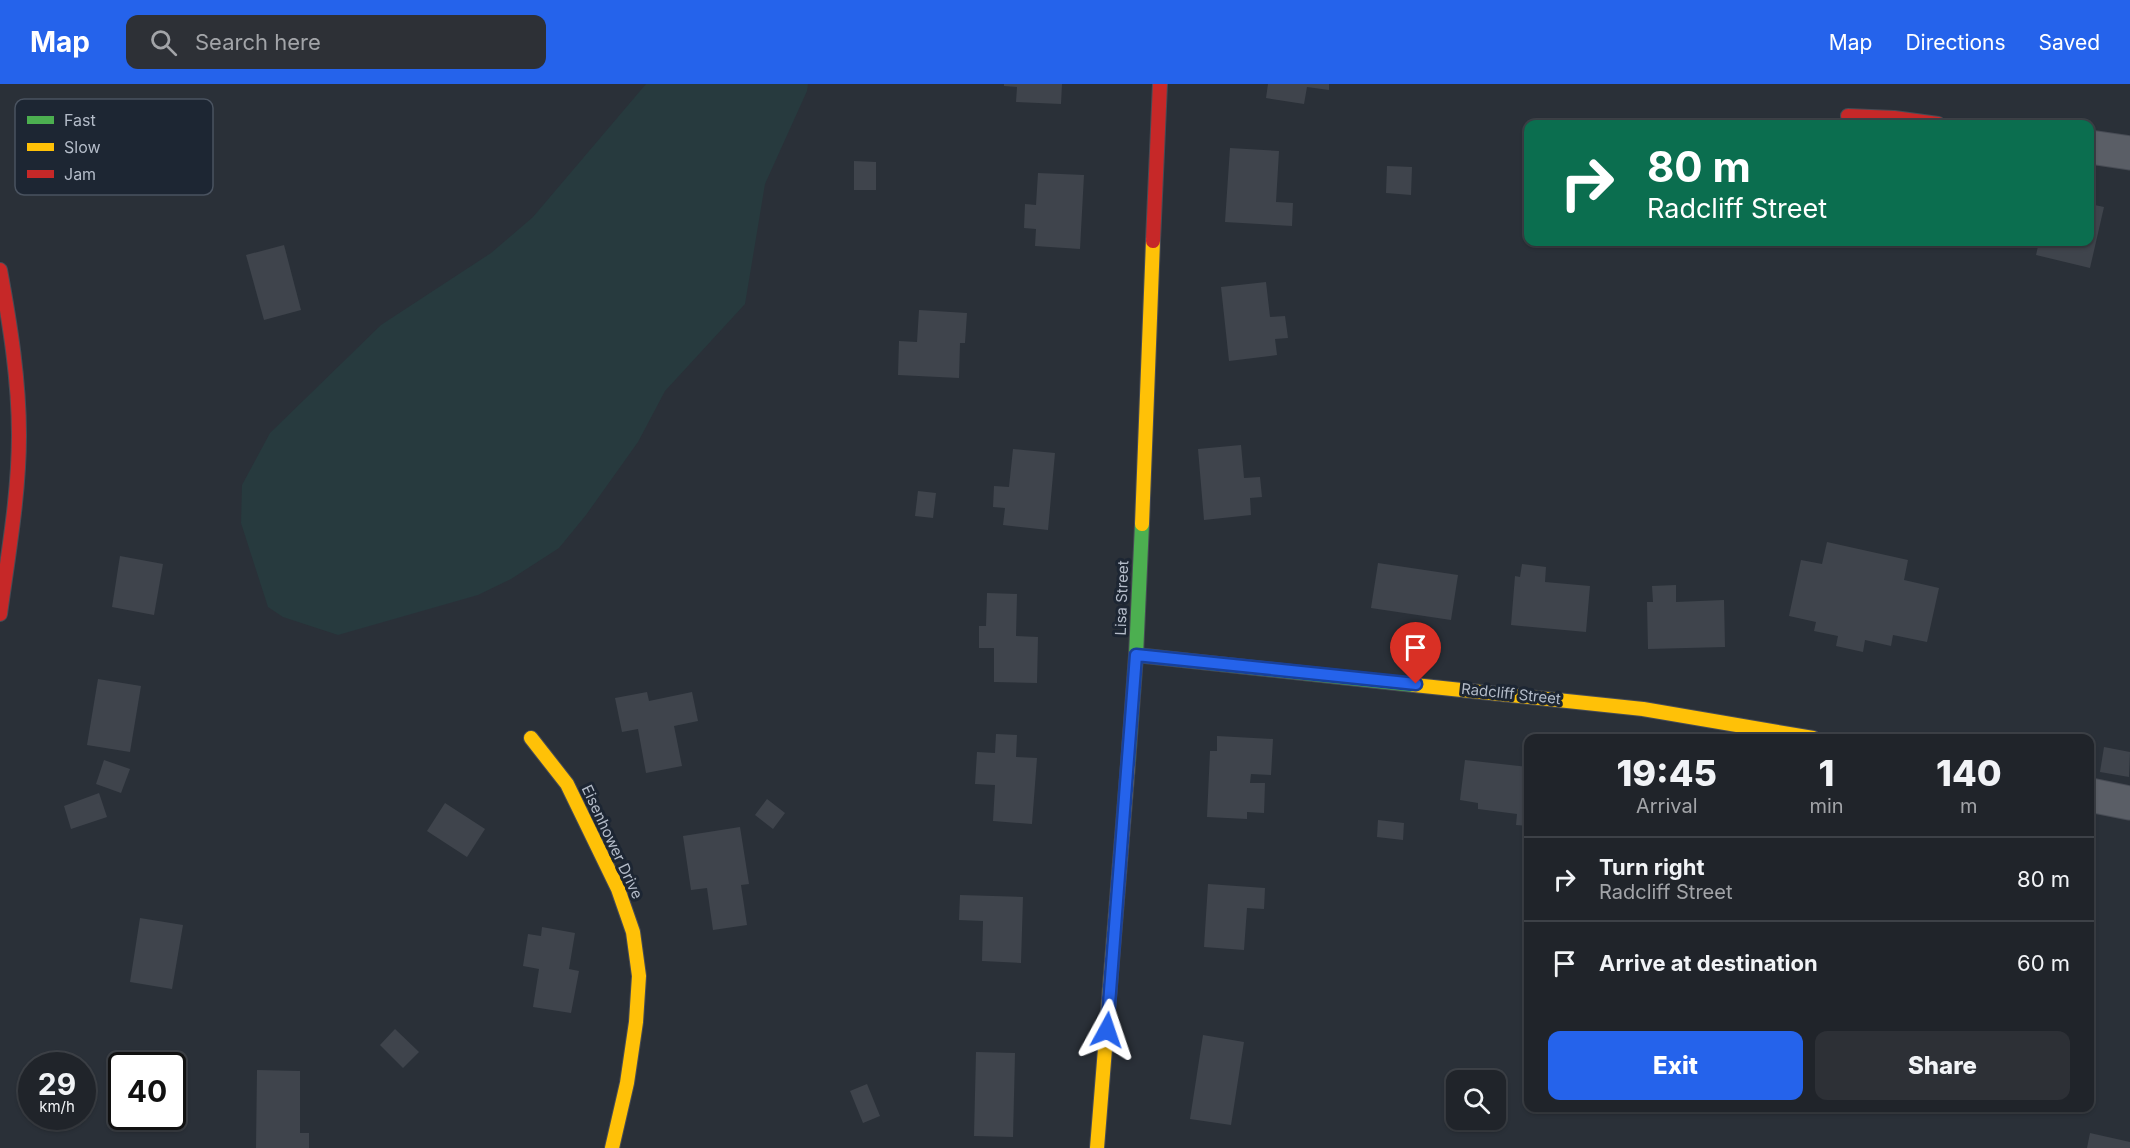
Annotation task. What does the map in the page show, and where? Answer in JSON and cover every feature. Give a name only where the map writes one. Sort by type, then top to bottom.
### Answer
[{"type":"street","name":"Lisa Street","points":[[1096,1148],[1115,938],[1136,655],[1160,84]]},
{"type":"street","points":[[1848,116],[1909,120]]},
{"type":"street","points":[[2094,148],[2130,153]]},
{"type":"street","points":[[0,270],[16,376],[19,437],[14,508],[0,614]]},
{"type":"street","name":"Radcliff Street","points":[[1136,655],[1642,709],[1789,734]]},
{"type":"street","name":"Eisenhower Drive","points":[[531,738],[567,784],[618,889],[633,932],[639,976],[636,1022],[627,1083],[612,1148]]},
{"type":"street","points":[[2094,796],[2130,803]]},
{"type":"green space","points":[[646,84],[808,84],[807,91],[765,184],[745,304],[665,391],[638,442],[586,515],[559,548],[511,579],[478,595],[338,635],[283,617],[268,607],[241,523],[242,485],[270,433],[381,325],[491,253],[533,217]]},
{"type":"building","points":[[1004,84],[1062,84],[1061,104],[1016,102],[1017,87],[1004,86]]},
{"type":"building","points":[[1268,84],[1329,84],[1329,90],[1307,87],[1304,104],[1266,98]]},
{"type":"building","points":[[1230,148],[1279,151],[1276,202],[1293,203],[1292,226],[1225,222]]},
{"type":"building","points":[[854,161],[876,162],[876,190],[854,190]]},
{"type":"building","points":[[1387,166],[1412,167],[1411,195],[1386,193]]},
{"type":"building","points":[[1038,173],[1084,175],[1080,249],[1035,246],[1036,229],[1024,228],[1025,204],[1036,205]]},
{"type":"building","points":[[2094,205],[2104,207],[2090,268],[2036,255],[2038,246],[2094,246]]},
{"type":"building","points":[[284,245],[301,310],[264,320],[246,255]]},
{"type":"building","points":[[1266,282],[1270,317],[1285,316],[1288,338],[1275,339],[1277,355],[1229,361],[1221,287]]},
{"type":"building","points":[[919,310],[967,313],[965,343],[960,343],[959,378],[898,375],[899,341],[917,342]]},
{"type":"building","points":[[1241,445],[1244,478],[1260,477],[1262,497],[1250,498],[1251,515],[1204,520],[1198,449]]},
{"type":"building","points":[[1013,449],[1055,453],[1048,530],[1003,525],[1005,508],[993,507],[994,486],[1009,487]]},
{"type":"building","points":[[918,491],[936,493],[933,518],[915,516]]},
{"type":"building","points":[[1827,542],[1908,560],[1904,580],[1939,588],[1927,642],[1893,635],[1891,646],[1865,640],[1863,652],[1836,646],[1838,636],[1814,631],[1816,622],[1789,616],[1801,560],[1822,564]]},
{"type":"building","points":[[120,556],[163,564],[154,615],[112,607]]},
{"type":"building","points":[[1378,563],[1458,575],[1451,620],[1371,608]]},
{"type":"building","points":[[1522,564],[1546,567],[1545,582],[1590,586],[1586,632],[1511,625],[1515,576],[1520,577]]},
{"type":"building","points":[[1676,585],[1676,602],[1724,600],[1725,647],[1648,649],[1647,602],[1653,602],[1652,586]]},
{"type":"building","points":[[987,593],[1017,594],[1016,636],[1038,637],[1037,683],[994,682],[994,648],[979,648],[979,626],[986,626]]},
{"type":"building","points":[[98,679],[141,686],[130,752],[87,745]]},
{"type":"building","points":[[647,692],[649,701],[692,692],[698,721],[674,726],[682,766],[646,773],[638,729],[622,732],[615,698]]},
{"type":"building","points":[[996,734],[1017,735],[1016,757],[1037,758],[1032,824],[993,821],[995,785],[975,784],[977,752],[995,753]]},
{"type":"building","points":[[1217,736],[1273,739],[1271,775],[1251,774],[1250,783],[1265,783],[1264,813],[1247,812],[1247,819],[1207,817],[1210,751],[1217,751]]},
{"type":"building","points":[[2104,747],[2130,752],[2129,777],[2100,772]]},
{"type":"building","points":[[104,760],[130,769],[121,793],[96,784]]},
{"type":"building","points":[[1465,760],[1524,767],[1524,826],[1516,825],[1517,814],[1478,809],[1478,803],[1460,800]]},
{"type":"building","points":[[99,793],[107,817],[71,829],[64,806]]},
{"type":"building","points":[[767,799],[785,813],[773,829],[755,815]]},
{"type":"building","points":[[445,803],[485,829],[467,857],[427,831]]},
{"type":"building","points":[[1378,820],[1404,823],[1403,840],[1377,837]]},
{"type":"building","points":[[740,827],[749,884],[741,885],[747,925],[713,930],[707,888],[691,890],[683,836]]},
{"type":"building","points":[[1208,884],[1265,888],[1264,909],[1247,908],[1244,950],[1204,947]]},
{"type":"building","points":[[960,895],[1023,897],[1021,963],[982,961],[983,921],[959,920]]},
{"type":"building","points":[[140,918],[183,925],[172,989],[130,982]]},
{"type":"building","points":[[542,927],[575,933],[569,969],[579,971],[571,1013],[533,1007],[539,969],[523,966],[528,934],[541,936]]},
{"type":"building","points":[[395,1029],[419,1052],[403,1068],[380,1045]]},
{"type":"building","points":[[1203,1035],[1244,1042],[1231,1125],[1190,1119]]},
{"type":"building","points":[[976,1052],[1015,1053],[1013,1137],[974,1136]]},
{"type":"building","points":[[257,1070],[300,1071],[300,1133],[309,1133],[309,1148],[256,1148]]},
{"type":"building","points":[[867,1084],[880,1116],[863,1123],[850,1091]]},
{"type":"building","points":[[2090,1133],[2130,1142],[2130,1148],[2087,1148]]},
{"type":"traffic: fast","points":[[1128,763],[1142,524]]},
{"type":"traffic: fast","points":[[1136,655],[1414,685]]},
{"type":"traffic: slow","points":[[1142,524],[1153,241]]},
{"type":"traffic: slow","points":[[1414,685],[1643,709],[1790,734]]},
{"type":"traffic: slow","points":[[531,738],[567,784],[618,889],[633,932],[639,976],[636,1022],[627,1083],[612,1148]]},
{"type":"traffic: slow","points":[[1097,1148],[1128,763]]},
{"type":"traffic: jam","points":[[1153,241],[1160,84]]},
{"type":"traffic: jam","points":[[1848,116],[1909,120]]},
{"type":"traffic: jam","points":[[0,270],[13,352],[19,435],[15,502],[0,614]]},
{"type":"route","points":[[1107,1030],[1136,655],[1416,684]]}]
